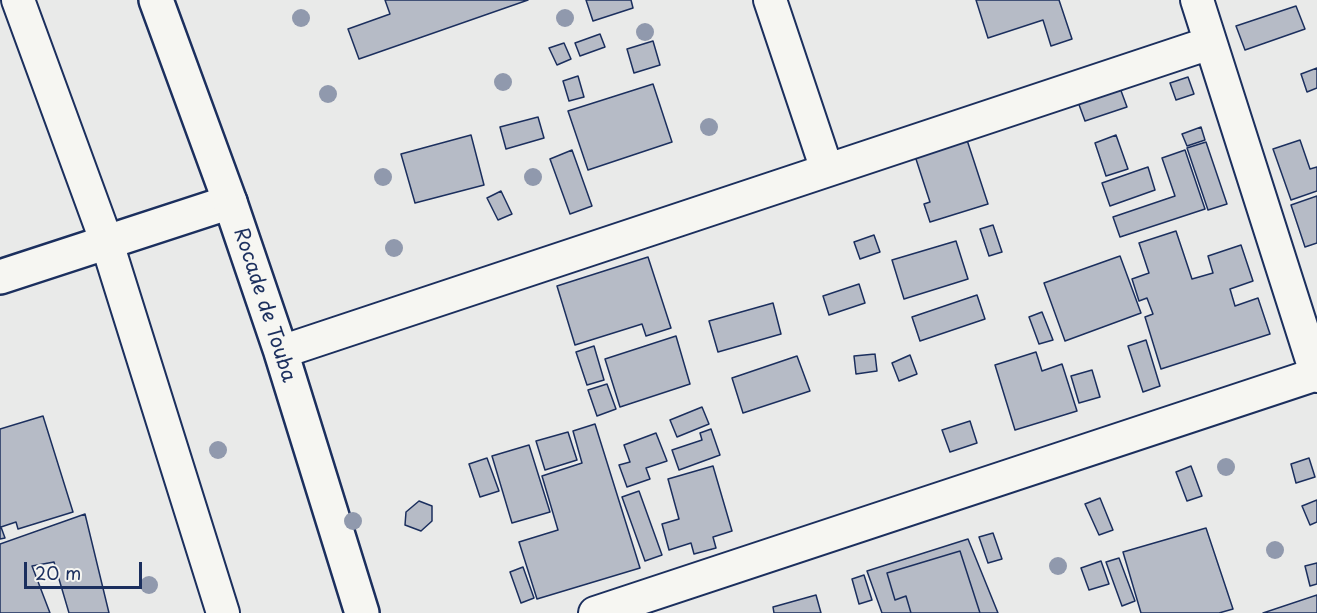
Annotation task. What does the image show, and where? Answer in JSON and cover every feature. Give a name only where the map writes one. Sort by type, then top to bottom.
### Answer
[{"type":"main road","name":"Rocade de Touba","points":[[156,0],[230,202],[281,351],[362,613]]},
{"type":"main road","points":[[0,277],[230,202]]},
{"type":"street","points":[[18,0],[107,243],[224,613]]},
{"type":"street","points":[[770,0],[827,170]]},
{"type":"street","points":[[595,613],[1317,375],[1197,0]]},
{"type":"street","points":[[281,351],[1210,42]]},
{"type":"building","points":[[385,0],[528,0],[359,59],[348,29],[390,14]]},
{"type":"building","points":[[586,0],[631,0],[633,8],[593,21]]},
{"type":"building","points":[[976,0],[1059,0],[1072,39],[1051,46],[1043,20],[988,38]]},
{"type":"building","points":[[1296,6],[1305,29],[1245,50],[1236,26]]},
{"type":"building","points":[[600,34],[605,47],[580,56],[575,43]]},
{"type":"building","points":[[653,41],[660,65],[634,73],[627,49]]},
{"type":"building","points":[[564,43],[571,59],[557,65],[549,48]]},
{"type":"building","points":[[1317,68],[1317,88],[1307,92],[1301,74]]},
{"type":"building","points":[[578,76],[584,97],[569,101],[563,81]]},
{"type":"building","points":[[1188,77],[1194,94],[1176,100],[1170,83]]},
{"type":"building","points":[[653,84],[672,142],[588,170],[568,111]]},
{"type":"building","points":[[1120,88],[1127,107],[1085,121],[1078,102]]},
{"type":"building","points":[[538,117],[544,138],[506,149],[500,127]]},
{"type":"building","points":[[1201,127],[1205,140],[1187,146],[1182,134]]},
{"type":"building","points":[[471,135],[484,185],[415,203],[401,154]]},
{"type":"building","points":[[1116,135],[1128,169],[1106,176],[1095,143]]},
{"type":"building","points":[[967,140],[988,204],[930,222],[924,204],[930,202],[915,156]]},
{"type":"building","points":[[1300,140],[1310,169],[1317,167],[1317,191],[1291,200],[1273,149]]},
{"type":"building","points":[[1206,142],[1227,204],[1208,210],[1187,148]]},
{"type":"building","points":[[572,150],[592,206],[570,214],[550,159]]},
{"type":"building","points":[[1185,150],[1205,209],[1120,237],[1113,217],[1175,196],[1162,158]]},
{"type":"building","points":[[1148,167],[1155,190],[1110,206],[1102,183]]},
{"type":"building","points":[[501,191],[512,214],[498,220],[487,198]]},
{"type":"building","points":[[1317,196],[1317,243],[1305,247],[1291,205]]},
{"type":"building","points":[[993,225],[1002,252],[989,256],[980,229]]},
{"type":"building","points":[[1176,231],[1192,279],[1213,273],[1208,256],[1241,245],[1253,281],[1230,289],[1235,306],[1258,298],[1270,334],[1161,369],[1145,317],[1153,314],[1147,298],[1139,301],[1132,279],[1149,273],[1139,243]]},
{"type":"building","points":[[874,235],[880,252],[860,259],[854,242]]},
{"type":"building","points":[[956,241],[968,279],[904,299],[892,260]]},
{"type":"building","points":[[1120,256],[1141,313],[1065,341],[1044,283]]},
{"type":"building","points":[[648,257],[671,328],[646,336],[642,324],[575,345],[557,286]]},
{"type":"building","points":[[859,284],[865,303],[829,315],[823,296]]},
{"type":"building","points":[[977,295],[985,319],[920,341],[912,317]]},
{"type":"building","points":[[773,303],[781,334],[718,352],[709,321]]},
{"type":"building","points":[[1042,312],[1053,340],[1039,344],[1029,317]]},
{"type":"building","points":[[676,336],[690,384],[620,407],[605,359]]},
{"type":"building","points":[[1146,340],[1160,386],[1143,392],[1128,346]]},
{"type":"building","points":[[594,346],[604,380],[587,385],[576,352]]},
{"type":"building","points":[[1036,352],[1042,371],[1062,364],[1077,411],[1015,430],[995,365]]},
{"type":"building","points":[[875,354],[877,371],[856,374],[854,356]]},
{"type":"building","points":[[910,355],[917,374],[899,381],[892,363]]},
{"type":"building","points":[[797,356],[810,391],[743,413],[732,378]]},
{"type":"building","points":[[1092,370],[1100,397],[1079,403],[1071,376]]},
{"type":"building","points":[[607,384],[616,409],[597,416],[588,390]]},
{"type":"building","points":[[702,407],[709,424],[677,437],[670,420]]},
{"type":"building","points":[[43,416],[73,512],[18,529],[16,522],[1,527],[5,538],[0,539],[0,429]]},
{"type":"building","points":[[970,421],[977,443],[950,452],[942,430]]},
{"type":"building","points":[[595,424],[640,568],[537,599],[519,542],[558,530],[542,476],[582,463],[573,431]]},
{"type":"building","points":[[711,429],[720,455],[679,470],[672,450],[702,440],[700,433]]},
{"type":"building","points":[[568,432],[577,460],[545,470],[536,441]]},
{"type":"building","points":[[656,433],[667,461],[646,468],[650,479],[627,487],[619,465],[630,462],[624,445]]},
{"type":"building","points":[[529,445],[550,512],[512,523],[492,456]]},
{"type":"building","points":[[487,458],[499,491],[480,497],[469,464]]},
{"type":"building","points":[[1309,458],[1315,477],[1296,483],[1291,464]]},
{"type":"building","points":[[713,466],[732,531],[713,537],[716,548],[694,554],[691,543],[669,550],[662,524],[679,519],[668,479]]},
{"type":"building","points":[[1191,466],[1202,496],[1187,501],[1176,472]]},
{"type":"building","points":[[639,491],[662,555],[645,561],[622,497]]},
{"type":"building","points":[[1100,498],[1113,530],[1099,535],[1085,504]]},
{"type":"building","points":[[1317,500],[1317,522],[1310,525],[1302,506]]},
{"type":"building","points":[[419,501],[432,506],[432,521],[421,531],[405,525],[406,512]]},
{"type":"building","points":[[85,514],[109,613],[69,613],[54,562],[32,566],[50,613],[0,613],[0,544]]},
{"type":"building","points":[[1206,528],[1233,609],[1219,613],[1141,613],[1123,552]]},
{"type":"building","points":[[993,533],[1002,559],[988,563],[979,537]]},
{"type":"building","points":[[968,539],[998,613],[980,613],[960,551],[887,573],[895,600],[906,596],[911,613],[882,613],[867,571]]},
{"type":"building","points":[[960,551],[980,613],[911,613],[906,596],[895,600],[887,573]]},
{"type":"building","points":[[1119,558],[1135,601],[1122,606],[1106,562]]},
{"type":"building","points":[[1101,561],[1109,584],[1089,590],[1081,568]]},
{"type":"building","points":[[1317,563],[1317,584],[1310,586],[1305,566]]},
{"type":"building","points":[[523,567],[534,598],[521,603],[510,572]]},
{"type":"building","points":[[864,575],[872,600],[859,604],[852,579]]},
{"type":"building","points":[[816,595],[821,613],[774,613],[773,607]]},
{"type":"building","points":[[1317,595],[1317,613],[1263,613]]}]
